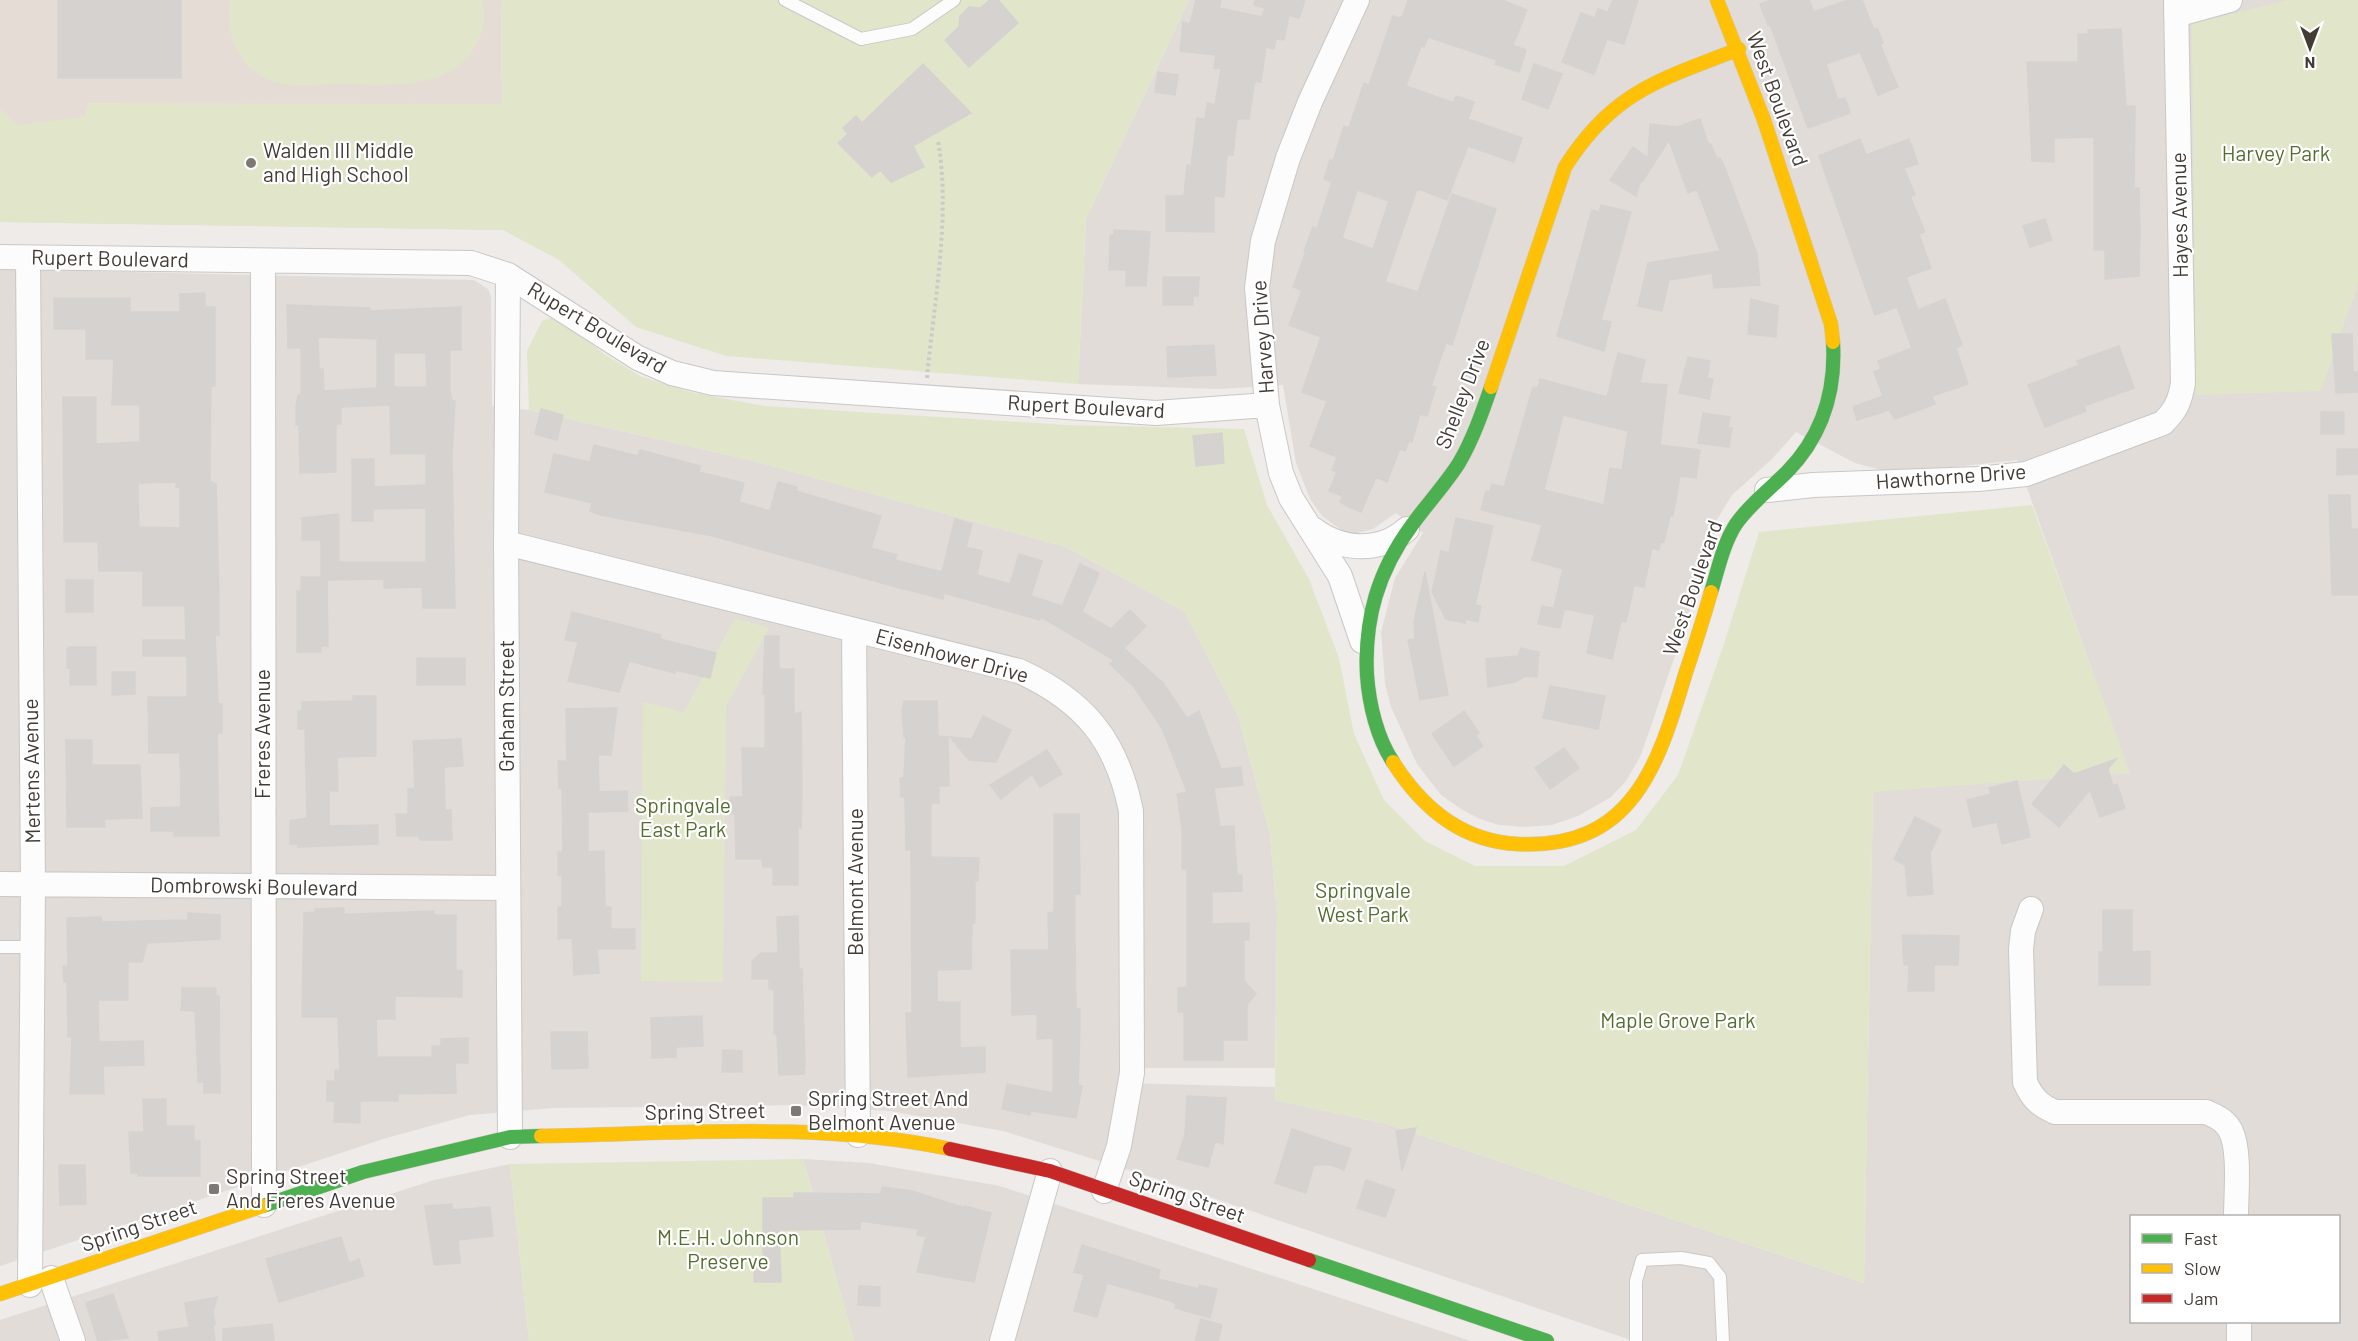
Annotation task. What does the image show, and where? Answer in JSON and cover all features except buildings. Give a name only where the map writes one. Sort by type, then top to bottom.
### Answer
[{"type":"street","name":"Harvey Drive","points":[[1357,0],[1296,140],[1263,241],[1258,268],[1257,308],[1268,405],[1281,473],[1291,498],[1328,554],[1349,598],[1359,629],[1367,670]]},
{"type":"street","name":"West Boulevard","points":[[1435,815],[1473,836],[1499,843],[1523,846],[1548,844],[1572,838],[1596,828],[1617,814],[1635,796],[1650,776],[1666,736],[1729,536],[1741,514],[1806,451],[1820,428],[1830,403],[1835,377],[1835,350],[1831,324],[1739,49],[1718,0]]},
{"type":"street","points":[[2176,8],[2230,0]]},
{"type":"street","name":"Hayes Avenue","points":[[2163,423],[2180,402],[2183,382],[2176,8]]},
{"type":"street","name":"Shelley Drive","points":[[1435,815],[1416,797],[1400,776],[1385,746],[1372,707],[1367,670],[1369,617],[1379,583],[1394,551],[1451,476],[1474,434],[1565,167],[1577,144],[1600,118],[1635,92],[1739,49]]},
{"type":"street","name":"Rupert Boulevard","points":[[0,257],[471,263],[508,275],[638,358],[672,373],[713,382],[1156,413],[1268,405]]},
{"type":"street","name":"Mertens Avenue","points":[[28,258],[33,947],[40,1281],[73,1341]]},
{"type":"street","name":"Freres Avenue","points":[[263,262],[264,1205]]},
{"type":"street","name":"Graham Street","points":[[508,275],[506,543],[510,1137]]},
{"type":"street","name":"Hawthorne Drive","points":[[1767,490],[1813,485],[2001,478],[2026,474],[2163,423]]},
{"type":"street","points":[[1305,520],[1321,535],[1333,542],[1364,547],[1388,541],[1414,523]]},
{"type":"street","name":"Eisenhower Drive","points":[[506,543],[1019,672],[1046,683],[1081,709],[1100,731],[1115,756],[1125,783],[1131,812],[1134,1042],[1128,1104],[1104,1191]]},
{"type":"street","name":"Belmont Avenue","points":[[854,630],[858,1135]]},
{"type":"street","name":"Dombrowski Boulevard","points":[[0,884],[263,888],[508,888]]},
{"type":"street","points":[[2031,909],[2023,931],[2021,949],[2025,1082],[2031,1096],[2042,1106],[2055,1112],[2206,1112],[2219,1118],[2229,1128],[2235,1141],[2236,1215]]},
{"type":"street","name":"Spring Street","points":[[0,1294],[363,1172],[510,1137],[767,1132],[858,1135],[925,1144],[1050,1171],[1547,1341]]},
{"type":"street","points":[[1002,1341],[1050,1171]]},
{"type":"street","points":[[2239,1323],[2239,1341]]},
{"type":"lane","points":[[785,0],[861,39],[912,29],[954,0]]},
{"type":"lane","points":[[0,947],[33,947]]},
{"type":"lane","points":[[1635,1341],[1636,1281],[1642,1260],[1681,1258],[1709,1263],[1720,1276],[1723,1341]]},
{"type":"path","points":[[925,397],[940,242],[943,167],[938,140]]},
{"type":"shaded area","name":"Walden III Middle and High School","points":[[0,0],[501,0],[503,230],[0,222]]},
{"type":"shaded area","points":[[1189,0],[2358,0],[2358,1341],[1634,1341],[1154,1178],[1003,1131],[890,1111],[795,1105],[553,1108],[470,1115],[383,1139],[0,1266],[0,269],[474,280],[488,289],[491,297],[492,406],[529,410],[750,460],[1066,547],[1184,611],[1238,715],[1270,835],[1277,915],[1275,1068],[1126,1068],[1124,1083],[1275,1087],[1275,1100],[1387,1124],[1864,1283],[1873,791],[2129,773],[2017,460],[1918,471],[1881,470],[1855,463],[1796,432],[1772,459],[1732,495],[1716,521],[1695,596],[1649,732],[1640,757],[1626,781],[1611,797],[1578,816],[1552,825],[1524,827],[1499,825],[1480,819],[1441,795],[1417,764],[1391,707],[1385,684],[1381,632],[1395,578],[1423,533],[1396,513],[1373,529],[1353,534],[1344,532],[1322,516],[1310,499],[1296,463],[1283,385],[1218,389],[1078,384],[1086,219]]},
{"type":"shaded area","points":[[0,916],[6,916],[6,983],[0,983]]},
{"type":"shaded area","points":[[803,1159],[869,1163],[1000,1186],[1471,1341],[854,1341]]},
{"type":"shaded area","points":[[510,1164],[529,1341],[0,1341],[0,1320],[434,1180]]},
{"type":"green space","points":[[230,0],[482,0],[484,19],[482,31],[474,48],[462,62],[448,72],[431,79],[394,84],[291,85],[265,78],[255,72],[240,55],[229,23]]},
{"type":"green space","points":[[501,0],[1189,0],[1086,219],[1078,384],[726,356],[636,327],[559,260],[503,230],[0,222],[0,108],[17,125],[85,117],[88,103],[502,104]]},
{"type":"green space","name":"Harvey Park","points":[[2288,0],[2358,0],[2358,283],[2321,391],[2196,395],[2192,24]]},
{"type":"green space","name":"Maple Grove Park","points":[[552,318],[567,324],[604,354],[642,377],[690,392],[764,406],[1066,425],[1244,429],[1267,505],[1309,579],[1339,658],[1354,734],[1384,800],[1425,841],[1475,866],[1564,866],[1636,830],[1678,775],[1724,644],[1759,532],[2032,505],[2130,773],[1873,792],[1864,1283],[1387,1124],[1275,1100],[1277,915],[1270,835],[1238,715],[1184,611],[1066,547],[750,460],[529,410],[527,351],[542,321]]},
{"type":"green space","name":"Springvale East Park","points":[[735,618],[769,628],[726,707],[723,982],[641,981],[643,702],[684,712]]},
{"type":"green space","name":"M.E.H. Johnson Preserve","points":[[803,1159],[854,1341],[529,1341],[510,1164]]},
{"type":"traffic: fast","points":[[1711,592],[1724,549],[1736,524],[1799,458],[1818,428],[1829,396],[1833,342]]},
{"type":"traffic: fast","points":[[1393,762],[1378,732],[1368,686],[1367,654],[1371,615],[1390,560],[1400,542],[1454,471],[1464,454],[1491,387]]},
{"type":"traffic: fast","points":[[263,1206],[363,1172],[510,1137],[541,1136]]},
{"type":"traffic: fast","points":[[1309,1260],[1547,1341]]},
{"type":"traffic: slow","points":[[1717,0],[1764,120],[1831,324],[1833,342]]},
{"type":"traffic: slow","points":[[1491,387],[1565,167],[1583,141],[1620,104],[1640,91],[1739,49]]},
{"type":"traffic: slow","points":[[1393,762],[1404,779],[1430,807],[1461,829],[1478,836],[1497,842],[1517,844],[1556,842],[1588,833],[1614,817],[1634,796],[1650,770],[1664,741],[1675,709],[1711,592]]},
{"type":"traffic: slow","points":[[541,1136],[798,1132],[900,1140],[950,1149]]},
{"type":"traffic: slow","points":[[0,1294],[263,1206]]},
{"type":"traffic: jam","points":[[950,1149],[1050,1171],[1309,1260]]},
{"type":"place","name":"Walden III Middle and High School","points":[[251,163]]},
{"type":"place","name":"Spring Street And Belmont Avenue","points":[[796,1111]]},
{"type":"place","name":"Spring Street And Freres Avenue","points":[[214,1189]]},
{"type":"park label","name":"Springvale West Park","points":[[1363,903]]}]
